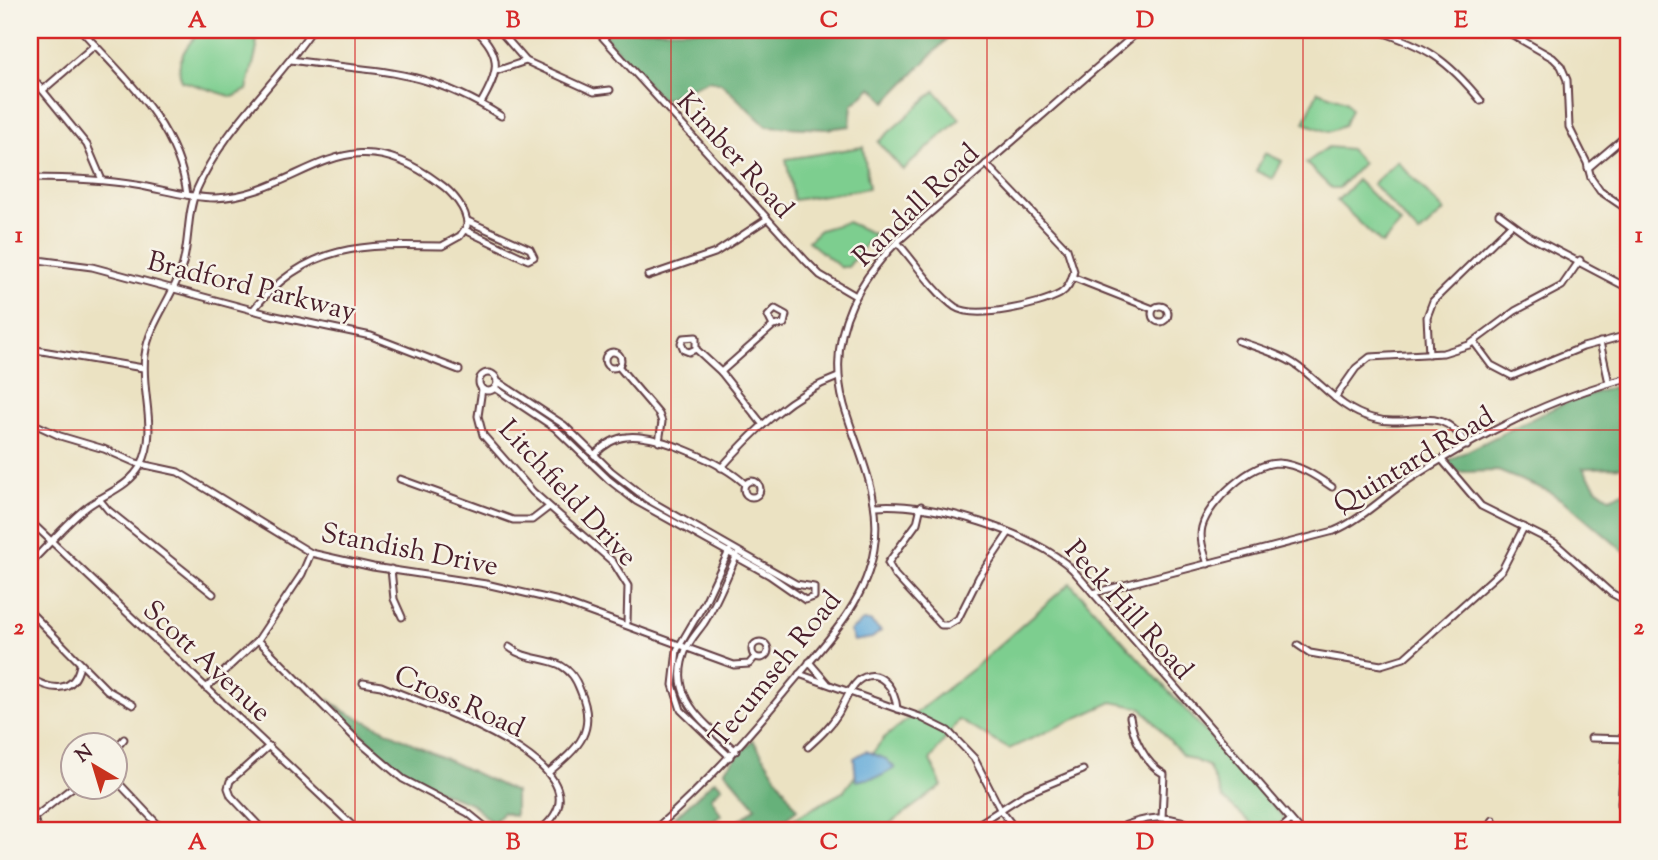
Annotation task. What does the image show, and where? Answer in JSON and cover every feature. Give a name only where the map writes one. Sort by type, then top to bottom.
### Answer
[{"type":"street","points":[[81,30],[167,132],[184,176],[187,195]]},
{"type":"street","points":[[30,563],[99,499],[130,481],[142,464],[149,431],[144,368],[149,337],[174,289],[184,260],[194,196],[224,142],[312,30]]},
{"type":"street","points":[[476,30],[489,47],[496,71],[481,103]]},
{"type":"street","points":[[499,30],[526,61],[594,92],[610,90]]},
{"type":"street","name":"Kimber Road","points":[[596,30],[820,275],[854,296]]},
{"type":"street","name":"Randall Road","points":[[876,506],[838,377],[840,335],[854,296],[877,261],[897,242],[1140,30]]},
{"type":"street","points":[[1375,30],[1408,40],[1437,55],[1461,75],[1480,102]]},
{"type":"street","points":[[1504,30],[1553,58],[1561,66],[1567,80],[1569,127],[1600,191],[1628,211]]},
{"type":"street","points":[[43,90],[95,45]]},
{"type":"street","points":[[291,60],[404,73],[435,82],[481,103],[501,116]]},
{"type":"street","points":[[496,71],[526,61]]},
{"type":"street","points":[[30,75],[86,145],[102,180]]},
{"type":"street","points":[[1588,168],[1628,134]]},
{"type":"street","points":[[30,178],[102,180],[212,198],[244,193],[332,158],[370,154],[396,159],[420,170],[449,192],[468,220],[530,249],[534,257],[528,260],[465,230]]},
{"type":"street","points":[[897,242],[953,306],[968,312],[988,312],[1056,295],[1068,286],[1072,277],[1073,261],[1067,249],[986,163]]},
{"type":"street","points":[[1499,214],[1511,225],[1628,288]]},
{"type":"street","points":[[648,276],[715,253],[767,219]]},
{"type":"street","points":[[253,310],[281,281],[330,252],[383,244],[442,246],[465,230],[468,220]]},
{"type":"street","points":[[1429,354],[1427,317],[1433,301],[1511,225]]},
{"type":"street","name":"Bradford Parkway","points":[[30,258],[92,267],[253,310],[371,336],[458,370]]},
{"type":"street","points":[[1335,398],[1356,368],[1370,357],[1429,354],[1461,349],[1474,342],[1515,311],[1562,286],[1580,260]]},
{"type":"street","points":[[1072,277],[1153,309]]},
{"type":"street","points":[[721,372],[773,326]]},
{"type":"street","points":[[1474,342],[1490,365],[1512,376],[1600,342],[1628,335]]},
{"type":"street","points":[[1238,341],[1292,363],[1335,398],[1374,419],[1392,422],[1438,419],[1454,427],[1467,446]]},
{"type":"street","points":[[1600,342],[1609,383]]},
{"type":"street","points":[[30,349],[144,368]]},
{"type":"street","points":[[696,349],[721,372],[762,425]]},
{"type":"street","points":[[618,366],[659,414],[662,422],[659,442]]},
{"type":"street","points":[[496,384],[490,391],[482,389],[479,382],[484,374],[493,375],[496,384],[555,428],[636,501],[728,552],[807,601],[815,594],[814,587],[796,583],[647,499],[542,409],[496,384]]},
{"type":"street","points":[[721,468],[762,425],[798,397],[838,377]]},
{"type":"street","name":"Quintard Road","points":[[1093,593],[1350,524],[1393,490],[1467,446],[1569,397],[1628,378]]},
{"type":"street","name":"Litchfield Drive","points":[[482,389],[478,416],[483,435],[491,448],[549,508],[609,557],[621,573],[629,595],[627,623]]},
{"type":"street","name":"Standish Drive","points":[[30,422],[60,436],[142,464],[178,472],[311,553],[525,592],[627,623],[734,665],[749,664],[755,657]]},
{"type":"street","points":[[589,460],[614,439],[641,437],[721,468],[745,484]]},
{"type":"street","points":[[1442,460],[1481,506],[1555,543],[1611,593],[1628,602]]},
{"type":"street","points":[[1208,564],[1201,537],[1205,520],[1224,494],[1250,472],[1268,464],[1286,464],[1332,487]]},
{"type":"street","points":[[400,479],[513,520],[532,520],[549,508]]},
{"type":"street","points":[[99,499],[108,510],[212,594]]},
{"type":"street","name":"Peck Hill Road","points":[[876,506],[921,506],[1050,550],[1093,593],[1300,830]]},
{"type":"street","name":"Tecumseh Road","points":[[654,830],[736,751],[847,615],[866,579],[874,549],[876,506]]},
{"type":"street","points":[[921,506],[917,523],[891,557],[889,566],[941,625],[948,625],[958,619],[979,577],[1009,534]]},
{"type":"street","name":"Scott Avenue","points":[[30,520],[357,830]]},
{"type":"street","points":[[1298,645],[1310,653],[1381,665],[1404,658],[1502,570],[1524,527]]},
{"type":"street","points":[[730,757],[693,723],[676,699],[673,671],[680,643],[705,602],[731,545]]},
{"type":"street","points":[[736,751],[705,724],[686,702],[680,684],[687,647],[705,621],[740,550]]},
{"type":"street","points":[[206,688],[258,640],[302,574],[311,553]]},
{"type":"street","points":[[391,569],[394,599],[402,617]]},
{"type":"street","points":[[30,612],[107,690],[133,705]]},
{"type":"street","points":[[258,640],[356,739],[403,779],[468,813],[489,830]]},
{"type":"street","points":[[509,647],[517,654],[563,667],[576,679],[588,715],[584,736],[548,772],[557,785],[558,802],[551,820],[540,830]]},
{"type":"street","points":[[809,662],[827,683]]},
{"type":"street","points":[[30,678],[48,688],[62,688],[71,683],[80,665]]},
{"type":"street","points":[[799,674],[937,724],[956,736],[974,758],[1000,809],[1016,830]]},
{"type":"street","points":[[808,747],[828,728],[859,681],[877,677],[891,686],[897,709]]},
{"type":"street","name":"Cross Road","points":[[363,683],[381,686],[488,731],[527,753],[548,772]]},
{"type":"street","points":[[1130,716],[1132,733],[1155,770],[1164,774],[1162,817]]},
{"type":"street","points":[[1591,738],[1627,739],[1621,803],[1623,830]]},
{"type":"street","points":[[262,830],[231,796],[228,788],[230,781],[268,746]]},
{"type":"street","points":[[969,830],[1000,809],[1046,784],[1083,770]]},
{"type":"street","points":[[130,795],[163,830]]},
{"type":"street","points":[[32,820],[60,797]]},
{"type":"street","points":[[30,807],[32,820],[38,830]]},
{"type":"street","points":[[1114,830],[1146,818],[1162,817],[1181,821],[1200,830]]},
{"type":"street","points":[[1279,830],[1291,820]]},
{"type":"street","points":[[1485,830],[1493,820]]},
{"type":"green space","points":[[201,30],[254,31],[257,48],[247,90],[233,97],[182,81],[179,67],[181,60],[187,47]]},
{"type":"green space","points":[[599,30],[939,30],[947,39],[886,102],[872,87],[852,105],[850,126],[826,129],[766,126],[721,83],[709,80],[662,100]]},
{"type":"green space","points":[[935,91],[960,119],[903,170],[878,142]]},
{"type":"green space","points":[[1318,91],[1346,101],[1351,109],[1344,126],[1328,132],[1304,123]]},
{"type":"green space","points":[[863,147],[869,188],[794,200],[786,159]]},
{"type":"green space","points":[[1328,147],[1350,149],[1363,163],[1339,188],[1331,188],[1306,163]]},
{"type":"green space","points":[[1265,153],[1282,161],[1273,179],[1256,171]]},
{"type":"green space","points":[[1397,161],[1444,211],[1419,234],[1373,184]]},
{"type":"green space","points":[[1357,180],[1401,223],[1382,244],[1337,201]]},
{"type":"green space","points":[[847,222],[874,234],[848,267],[840,267],[808,241],[820,230]]},
{"type":"green space","points":[[1628,382],[1628,467],[1583,468],[1596,488],[1610,498],[1628,490],[1628,555],[1572,507],[1548,491],[1498,471],[1457,472],[1447,461],[1562,404]]},
{"type":"green space","points":[[1070,583],[1285,819],[1272,830],[1259,830],[1223,799],[1208,766],[1182,755],[1142,708],[1112,702],[1009,749],[959,720],[930,760],[942,786],[881,830],[781,830],[793,819],[843,792],[884,738],[976,666]]},
{"type":"green space","points":[[328,699],[344,711],[515,792],[515,816],[503,812],[493,824],[471,803],[430,788],[381,753]]},
{"type":"green space","points":[[753,740],[797,809],[773,830],[728,830],[756,807],[724,770]]},
{"type":"green space","points":[[715,780],[722,787],[711,797],[721,815],[713,822],[719,830],[661,830]]},
{"type":"water","points":[[863,621],[870,621],[881,631],[872,638],[854,641],[850,631]]},
{"type":"water","points":[[866,751],[886,759],[895,768],[881,776],[856,781],[854,758]]}]
